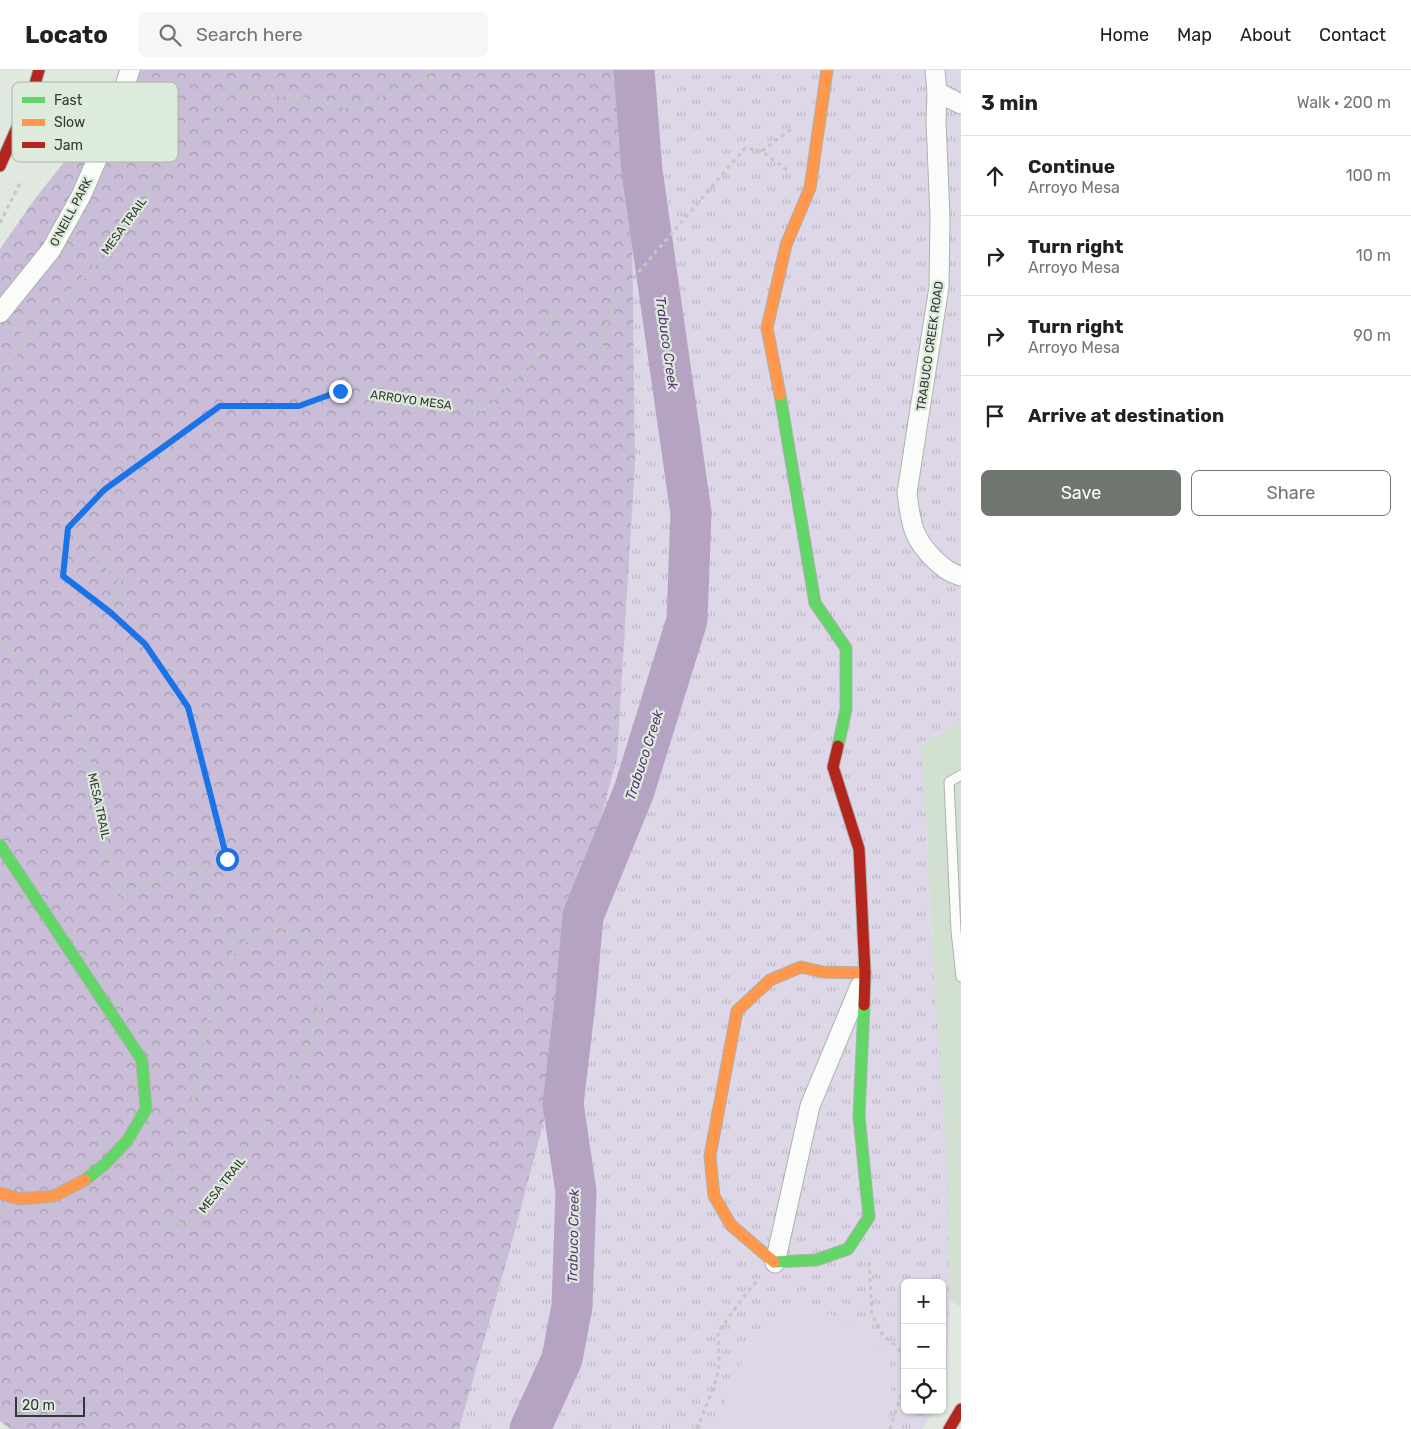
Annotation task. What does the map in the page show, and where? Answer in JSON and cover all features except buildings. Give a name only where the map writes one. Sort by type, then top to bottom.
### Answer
[{"type":"street","points":[[35,82],[39,70]]},
{"type":"street","name":"O'NEILL PARK","points":[[126,82],[130,70]]},
{"type":"street","points":[[827,70],[810,188],[786,245],[767,328],[786,424],[815,603],[846,648],[846,709],[833,767],[859,849],[865,973],[859,1116],[869,1217],[848,1249],[816,1260],[775,1263],[731,1225],[714,1196],[710,1156],[737,1010],[770,980],[801,967],[823,972],[865,973]]},
{"type":"street","name":"TRABUCO CREEK ROAD","points":[[935,70],[940,217],[939,287],[907,493],[911,523],[918,542],[948,573],[961,576]]},
{"type":"street","points":[[937,92],[961,104]]},
{"type":"street","points":[[0,166],[12,138]]},
{"type":"street","name":"O'NEILL PARK","points":[[0,313],[51,250],[77,204],[96,162]]},
{"type":"street","points":[[0,845],[142,1060],[146,1109],[127,1141],[105,1164],[88,1178],[54,1196],[19,1199],[0,1193]]},
{"type":"street","points":[[775,1263],[810,1106],[865,973]]},
{"type":"street","points":[[949,1429],[961,1409]]},
{"type":"lane","points":[[961,775],[949,782],[956,930],[961,977]]},
{"type":"path","name":"MESA TRAIL","points":[[178,158],[207,125],[231,92],[240,70]]},
{"type":"path","points":[[429,70],[429,76],[454,100]]},
{"type":"path","points":[[231,92],[303,98],[355,109],[429,76]]},
{"type":"path","name":"ARROYO MESA","points":[[68,528],[104,490],[220,406],[299,406],[340,391],[406,398],[481,410],[538,357],[552,314],[601,368],[612,303],[745,148],[762,151],[810,188]]},
{"type":"path","name":"MESA TRAIL","points":[[0,377],[28,339],[99,260],[144,196],[174,162]]},
{"type":"path","points":[[68,528],[121,583],[110,612]]},
{"type":"path","points":[[68,528],[63,576],[110,612],[145,644],[188,707],[227,859],[180,871],[216,914],[236,948]]},
{"type":"path","name":"MESA TRAIL","points":[[0,642],[29,668],[78,724],[100,800],[116,897],[180,871]]},
{"type":"path","name":"MESA TRAIL","points":[[281,926],[293,929],[309,938],[318,946],[324,960],[324,984],[319,1009],[311,1040],[297,1070],[239,1165],[198,1217],[184,1224],[169,1221],[160,1210],[159,1198],[181,1147],[196,1089],[208,1021],[221,975],[236,948],[261,931],[281,926]]},
{"type":"path","points":[[868,1258],[872,1315],[882,1334],[898,1348],[901,1353]]},
{"type":"path","points":[[697,1429],[717,1378],[719,1358],[718,1332],[751,1287],[775,1263]]},
{"type":"path","points":[[890,1429],[901,1394]]},
{"type":"shaded area","points":[[961,720],[961,1307],[949,1300],[921,745]]},
{"type":"green space","points":[[139,70],[624,70],[632,222],[635,463],[617,759],[575,911],[555,1079],[509,1253],[459,1429],[10,1429],[0,1421],[0,249],[34,200],[64,162],[178,162],[178,82],[128,82]]},
{"type":"green space","points":[[624,70],[961,70],[961,720],[921,745],[931,932],[947,1159],[949,1300],[946,1390],[946,1279],[901,1279],[901,1414],[931,1414],[922,1429],[459,1429],[509,1253],[555,1079],[575,911],[617,759],[635,463],[632,222]]},
{"type":"green space","points":[[818,1306],[818,1314],[830,1314],[872,1339],[889,1364],[893,1406],[882,1429],[714,1429],[748,1347],[770,1326],[793,1320],[793,1310]]},
{"type":"waterway","name":"Trabuco Creek","points":[[530,1429],[562,1359],[572,1306],[576,1192],[563,1104],[583,916],[634,791],[687,620],[691,513],[642,171],[634,70]]},
{"type":"traffic: fast","points":[[780,395],[815,603],[846,648],[846,709],[838,746]]},
{"type":"traffic: fast","points":[[0,845],[142,1060],[146,1109],[127,1141],[105,1164],[85,1180]]},
{"type":"traffic: fast","points":[[774,1262],[816,1260],[848,1249],[869,1217],[859,1116],[864,1005]]},
{"type":"traffic: slow","points":[[780,395],[767,328],[786,245],[810,188],[827,70]]},
{"type":"traffic: slow","points":[[774,1262],[731,1225],[714,1196],[710,1156],[737,1011],[770,980],[801,967],[823,972],[865,973]]},
{"type":"traffic: slow","points":[[0,1193],[19,1199],[54,1196],[85,1180]]},
{"type":"traffic: jam","points":[[36,82],[39,70]]},
{"type":"traffic: jam","points":[[0,166],[12,139]]},
{"type":"traffic: jam","points":[[838,746],[833,767],[859,849],[865,973],[864,1005]]},
{"type":"traffic: jam","points":[[949,1429],[961,1409]]},
{"type":"route","points":[[227,859],[188,707],[145,644],[110,612],[63,576],[68,528],[104,490],[220,406],[299,406],[340,391]]}]
